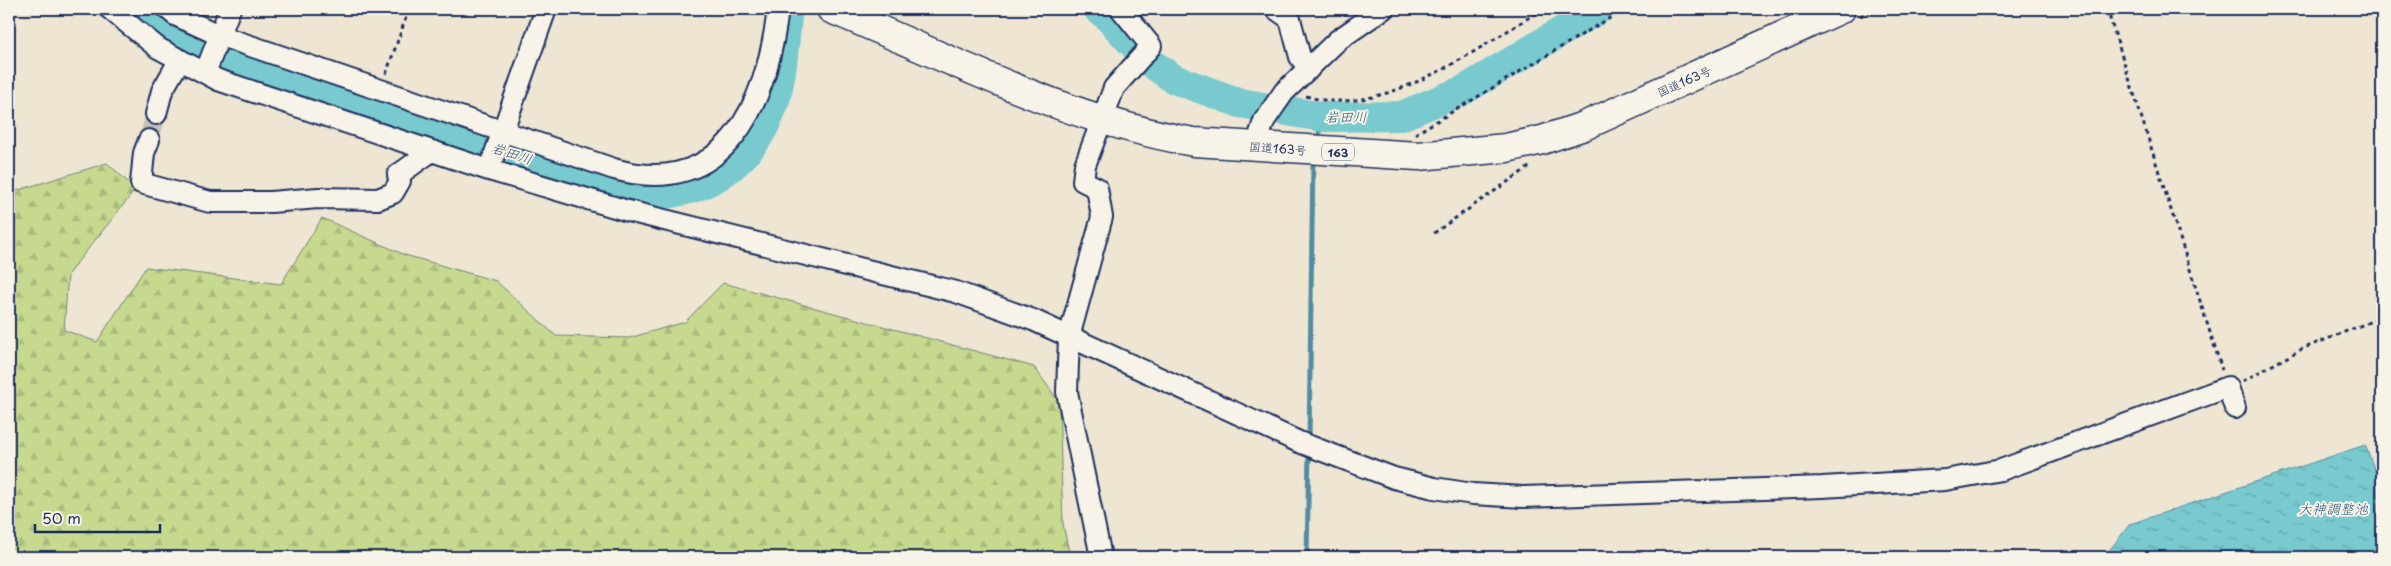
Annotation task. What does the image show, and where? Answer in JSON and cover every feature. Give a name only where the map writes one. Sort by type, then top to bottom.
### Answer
[{"type":"highway","name":"国道163号","points":[[831,9],[995,79],[1102,121],[1194,142],[1260,133],[1403,155],[1463,154],[1506,148],[1542,140],[1584,126],[1841,9]]},
{"type":"street","points":[[110,9],[158,48],[179,61],[207,69],[228,83],[428,150],[490,167],[628,211],[956,292],[1033,320],[1299,442],[1394,478],[1434,488],[1473,494],[1523,497],[1822,487],[1945,480],[2001,470],[2228,387],[2235,408]]},
{"type":"street","points":[[168,9],[175,16],[220,39],[380,90],[501,134],[614,169],[636,174],[668,175],[699,166],[725,148],[735,137],[751,110],[770,53],[778,9]]},
{"type":"street","points":[[207,69],[230,9]]},
{"type":"street","points":[[490,167],[546,9]]},
{"type":"street","points":[[1101,557],[1067,392],[1069,337],[1102,217],[1097,188],[1082,181],[1085,165],[1114,88],[1152,46],[1122,9]]},
{"type":"street","points":[[1276,9],[1290,19],[1300,57],[1309,70]]},
{"type":"street","points":[[1260,133],[1285,91],[1309,70],[1338,40],[1383,9]]},
{"type":"street","points":[[156,114],[162,91],[179,61]]},
{"type":"street","points":[[149,140],[144,154],[141,184],[210,202],[271,202],[318,198],[378,199],[393,193],[400,181],[398,175],[426,155],[428,150]]},
{"type":"path","points":[[380,90],[409,9]]},
{"type":"path","points":[[1285,91],[1333,102],[1364,100],[1393,92],[1429,77],[1542,9]]},
{"type":"path","points":[[1403,155],[1406,142],[1414,134],[1625,9]]},
{"type":"path","points":[[2107,9],[2228,387],[2302,349],[2382,317]]},
{"type":"green space","points":[[107,163],[136,189],[68,274],[64,330],[97,342],[146,267],[281,284],[322,218],[405,255],[496,281],[556,336],[629,338],[685,322],[723,283],[1034,367],[1059,402],[1063,524],[1070,557],[9,557],[9,193]]},
{"type":"water","name":"大神調整池","points":[[2365,445],[2382,489],[2382,557],[2104,557],[2130,524]]},
{"type":"waterway","name":"岩田川","points":[[135,9],[167,30],[221,58],[621,191],[646,194],[671,193],[694,187],[715,178],[734,164],[751,147],[764,127],[777,92],[788,9]]},
{"type":"waterway","name":"岩田川","points":[[1098,9],[1107,16],[1151,63],[1174,79],[1240,103],[1322,117],[1401,116],[1464,90],[1599,9]]},
{"type":"waterway","points":[[1319,134],[1322,117]]},
{"type":"waterway","points":[[1309,442],[1313,159]]},
{"type":"waterway","points":[[1307,557],[1309,450]]},
{"type":"tunnel","points":[[149,140],[156,114]]}]
